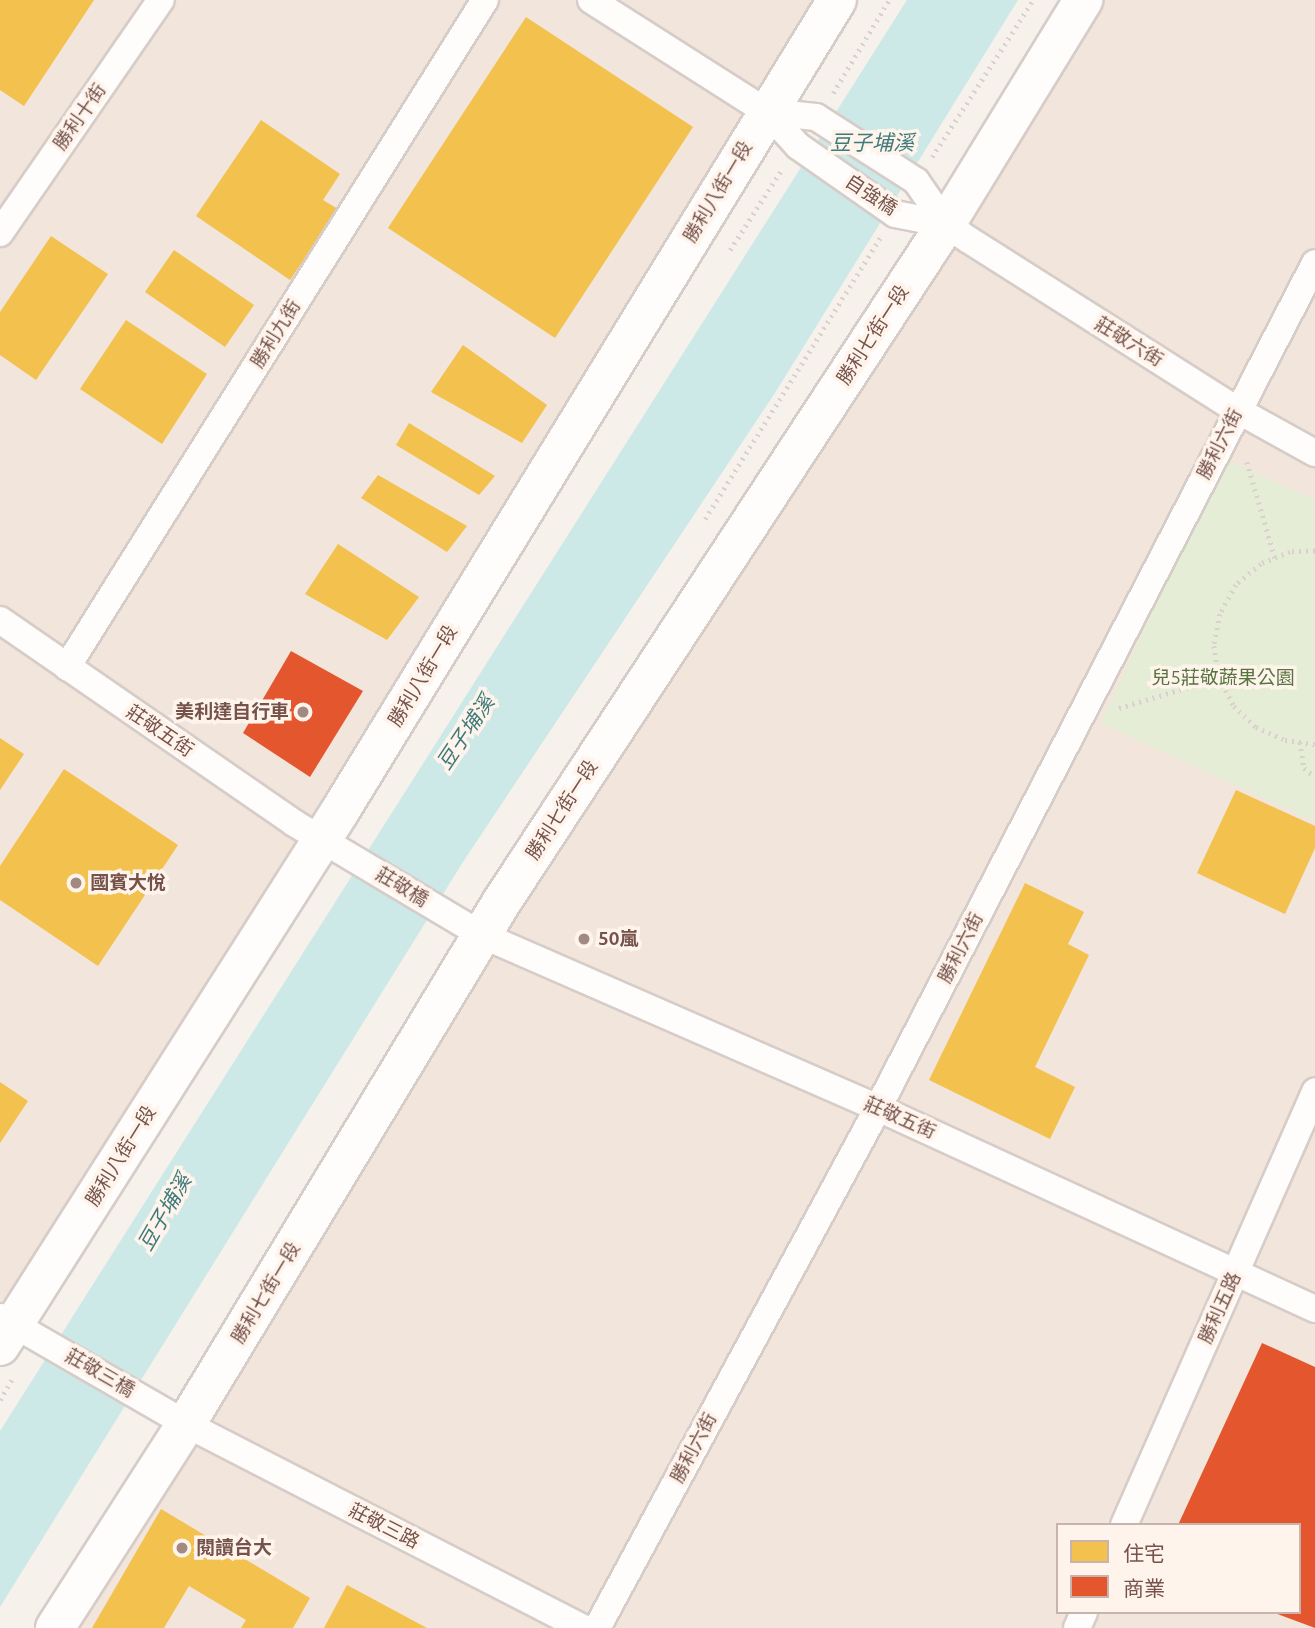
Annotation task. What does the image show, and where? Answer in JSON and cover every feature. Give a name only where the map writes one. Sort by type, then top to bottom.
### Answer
[{"type":"street","name":"勝利十街","points":[[0,233],[161,0]]},
{"type":"street","name":"勝利九街","points":[[67,667],[485,0]]},
{"type":"street","points":[[591,0],[767,112]]},
{"type":"street","name":"勝利八街一段","points":[[4,1329],[322,840],[837,0]]},
{"type":"street","name":"勝利七街一段","points":[[55,1628],[186,1424],[482,935],[946,224],[1083,0]]},
{"type":"street","name":"自強橋","points":[[767,112],[816,117],[922,172],[946,224]]},
{"type":"street","name":"自強橋","points":[[767,112],[798,146],[895,214],[946,224]]},
{"type":"street","name":"莊敬六街","points":[[946,224],[1237,410],[1315,453]]},
{"type":"street","name":"勝利六街","points":[[597,1628],[878,1108],[1315,263]]},
{"type":"street","name":"莊敬五街","points":[[0,620],[322,840]]},
{"type":"street","name":"莊敬橋","points":[[322,840],[482,935]]},
{"type":"street","name":"莊敬五街","points":[[482,935],[878,1108],[1315,1309]]},
{"type":"street","name":"勝利五路","points":[[1125,1523],[1315,1091]]},
{"type":"street","name":"莊敬三橋","points":[[4,1329],[186,1424]]},
{"type":"street","name":"莊敬三路","points":[[186,1424],[583,1628]]},
{"type":"path","points":[[832,94],[889,0]]},
{"type":"path","points":[[922,172],[1033,0]]},
{"type":"path","points":[[1244,449],[1275,558]]},
{"type":"path","points":[[1315,551],[1290,552],[1261,564],[1236,585],[1220,614],[1214,646],[1219,678],[1234,706],[1256,727],[1300,742],[1315,744]]},
{"type":"path","points":[[1077,721],[1219,678]]},
{"type":"path","points":[[1300,742],[1304,768],[1315,777]]},
{"type":"shaded area","points":[[0,0],[832,0],[0,1343]]},
{"type":"shaded area","points":[[1084,0],[1315,0],[1315,1628],[51,1628]]},
{"type":"green space","name":"兒5莊敬蔬果公園","points":[[1223,458],[1315,500],[1315,822],[1101,723]]},
{"type":"water","name":"豆子埔溪","points":[[907,0],[1018,0],[775,393],[463,862],[0,1607],[0,1431]]},
{"type":"building: 住宅","points":[[0,0],[94,0],[24,106],[0,90]]},
{"type":"building: 住宅","points":[[526,17],[693,127],[555,338],[388,228]]},
{"type":"building: 住宅","points":[[261,120],[340,174],[323,200],[338,209],[290,280],[196,216]]},
{"type":"building: 住宅","points":[[51,236],[108,274],[36,380],[0,355],[0,312]]},
{"type":"building: 住宅","points":[[174,250],[254,305],[225,347],[145,292]]},
{"type":"building: 住宅","points":[[126,320],[207,374],[162,444],[80,389]]},
{"type":"building: 住宅","points":[[463,345],[547,405],[522,443],[431,392]]},
{"type":"building: 住宅","points":[[409,423],[495,476],[479,495],[396,445]]},
{"type":"building: 住宅","points":[[378,475],[467,526],[447,552],[361,498]]},
{"type":"building: 住宅","points":[[338,544],[419,597],[387,640],[305,594]]},
{"type":"building: 住宅","points":[[0,738],[24,754],[0,790]]},
{"type":"building: 住宅","name":"國賓大悅","points":[[64,769],[178,845],[98,966],[0,900],[0,866]]},
{"type":"building: 住宅","points":[[1236,790],[1315,826],[1315,848],[1285,914],[1197,873]]},
{"type":"building: 住宅","points":[[1025,883],[1084,912],[1068,944],[1089,955],[1035,1067],[1075,1087],[1050,1139],[929,1080]]},
{"type":"building: 住宅","points":[[0,1082],[28,1101],[0,1143]]},
{"type":"building: 住宅","name":"閱讀台大","points":[[161,1509],[310,1598],[293,1628],[241,1628],[246,1620],[189,1586],[164,1628],[92,1628]]},
{"type":"building: 住宅","points":[[347,1585],[427,1628],[324,1628]]},
{"type":"building: 商業","name":"美利達自行車","points":[[291,651],[363,691],[310,777],[243,733]]},
{"type":"building: 商業","points":[[1262,1343],[1315,1367],[1315,1628],[1277,1614],[1301,1614],[1301,1523],[1179,1523]]},
{"type":"place","name":"美利達自行車","points":[[303,712]]},
{"type":"place","name":"國賓大悅","points":[[76,883]]},
{"type":"place","name":"50嵐","points":[[584,939]]},
{"type":"place","name":"閱讀台大","points":[[182,1548]]}]
